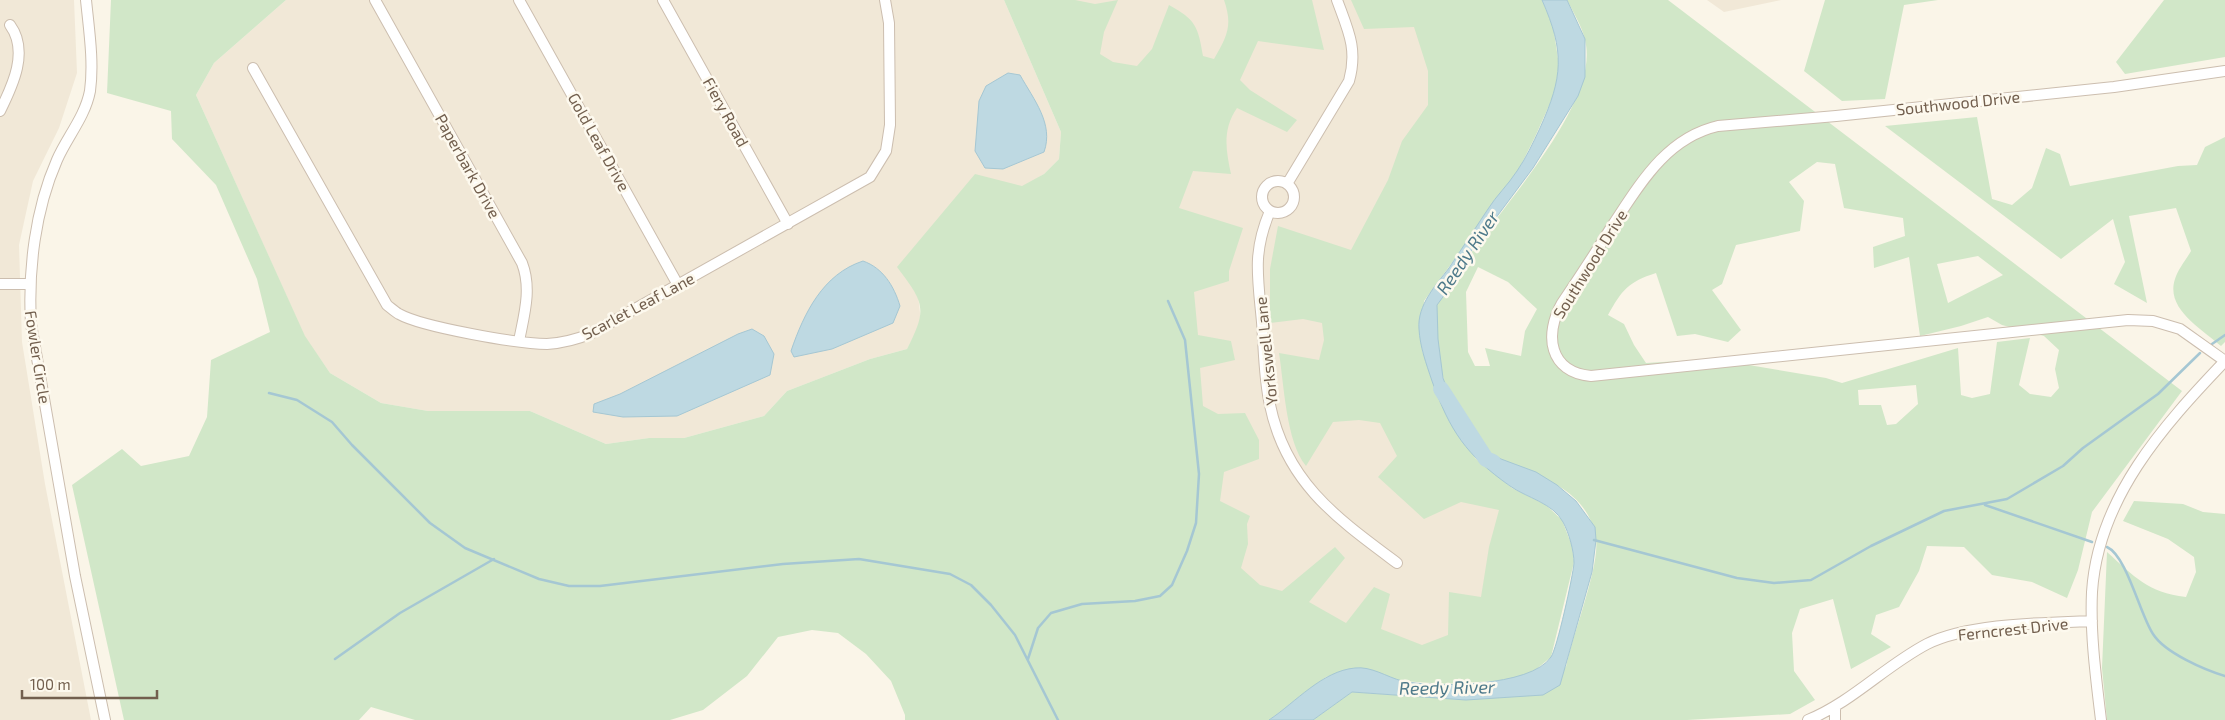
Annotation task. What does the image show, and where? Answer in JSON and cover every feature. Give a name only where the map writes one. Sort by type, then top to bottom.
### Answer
[{"type":"street","name":"Fowler Circle","points":[[86,0],[90,43],[89,92],[84,111],[58,158],[48,184],[35,242],[30,284],[31,324],[75,576],[105,720]]},
{"type":"street","name":"Paperbark Drive","points":[[375,0],[522,263],[528,283],[528,295],[519,341]]},
{"type":"street","name":"Gold Leaf Drive","points":[[519,0],[678,285]]},
{"type":"street","name":"Fiery Road","points":[[663,0],[788,224]]},
{"type":"street","name":"Scarlet Leaf Lane","points":[[253,68],[303,160],[387,305],[400,314],[416,321],[519,341],[549,344],[582,338],[863,182],[876,170],[888,144],[890,125],[889,23],[886,0]]},
{"type":"street","points":[[1287,184],[1349,81],[1354,64],[1353,47],[1337,0]]},
{"type":"street","points":[[0,111],[14,78],[18,60],[19,43],[10,25]]},
{"type":"street","name":"Southwood Drive","points":[[2225,71],[2114,87],[1703,129],[1676,145],[1647,174],[1562,303],[1552,324],[1551,333],[1553,348],[1562,362],[1578,373],[1591,376],[2128,320],[2154,321],[2180,329],[2225,361]]},
{"type":"street","points":[[1274,182],[1287,184],[1294,194],[1292,204],[1285,212],[1270,211],[1263,202],[1265,188],[1274,182]]},
{"type":"street","name":"Yorkswell Lane","points":[[1270,211],[1262,231],[1257,261],[1268,393],[1277,429],[1288,457],[1304,483],[1322,504],[1340,521],[1397,563]]},
{"type":"street","points":[[0,284],[30,284]]},
{"type":"street","points":[[2100,720],[2092,621],[2092,593],[2096,558],[2104,528],[2117,499],[2149,449],[2225,361]]},
{"type":"street","name":"Ferncrest Drive","points":[[1808,720],[1835,707],[1916,650],[1944,637],[2001,628],[2092,621]]},
{"type":"street","points":[[1835,707],[1835,720]]},
{"type":"shaded area","points":[[0,0],[74,0],[77,73],[59,128],[33,181],[19,245],[22,342],[45,484],[91,720],[0,720]]},
{"type":"shaded area","points":[[286,0],[1004,0],[1061,132],[1059,159],[1044,174],[898,266],[918,295],[921,322],[907,349],[870,359],[787,391],[764,416],[684,438],[649,438],[606,444],[530,411],[428,411],[381,403],[330,373],[305,337],[196,95],[214,63]]},
{"type":"shaded area","points":[[1035,0],[1463,0],[1377,286],[1518,511],[1501,612],[1431,654],[1276,633],[1193,503]]},
{"type":"shaded area","points":[[1707,0],[1781,0],[1724,12]]},
{"type":"green space","points":[[111,0],[286,0],[214,63],[196,95],[305,336],[330,373],[381,403],[428,411],[530,411],[606,444],[649,438],[684,438],[764,416],[787,391],[870,359],[907,349],[918,324],[920,306],[913,289],[897,267],[975,174],[1022,186],[1044,174],[1059,159],[1061,132],[1004,0],[1075,0],[1095,4],[1118,0],[1104,32],[1100,54],[1113,62],[1137,66],[1152,49],[1169,5],[1185,15],[1194,25],[1203,56],[1214,59],[1227,31],[1228,17],[1224,0],[1312,0],[1324,50],[1258,41],[1240,80],[1250,90],[1297,120],[1287,132],[1237,108],[1229,124],[1226,140],[1231,174],[1193,171],[1179,208],[1243,228],[1229,271],[1229,281],[1194,292],[1198,335],[1231,341],[1235,360],[1200,368],[1203,406],[1218,414],[1245,413],[1259,440],[1259,459],[1224,472],[1220,501],[1250,516],[1247,524],[1248,544],[1241,568],[1260,585],[1282,591],[1335,547],[1345,558],[1309,602],[1346,623],[1374,587],[1390,594],[1381,629],[1422,645],[1448,635],[1449,592],[1481,597],[1489,547],[1499,510],[1461,502],[1424,519],[1378,477],[1397,456],[1380,423],[1359,420],[1333,422],[1306,466],[1299,456],[1290,428],[1279,353],[1319,360],[1324,340],[1322,323],[1303,319],[1270,323],[1270,269],[1278,226],[1351,250],[1388,180],[1402,141],[1428,105],[1428,71],[1414,27],[1364,29],[1351,0],[1542,0],[1553,26],[1559,65],[1556,90],[1518,171],[1488,209],[1476,230],[1424,301],[1422,351],[1475,458],[1512,488],[1546,505],[1562,520],[1572,546],[1574,562],[1551,657],[1533,672],[1511,680],[1446,684],[1402,681],[1356,668],[1326,677],[1269,720],[905,720],[905,715],[891,681],[866,654],[838,633],[812,630],[778,637],[747,676],[703,710],[670,720],[415,720],[371,707],[359,720],[124,720],[72,485],[122,449],[141,466],[189,456],[207,417],[211,360],[270,332],[257,279],[216,185],[172,139],[171,111],[107,93]]},
{"type":"green space","points":[[1567,0],[1668,0],[2182,391],[2092,512],[2078,570],[2067,598],[2032,582],[1992,575],[1964,547],[1927,546],[1919,571],[1899,607],[1876,615],[1871,634],[1891,647],[1851,669],[1833,599],[1800,609],[1792,633],[1794,671],[1815,700],[1790,714],[1687,720],[1313,720],[1352,692],[1466,700],[1566,667],[1594,566],[1596,539],[1589,516],[1576,499],[1559,486],[1499,458],[1481,447],[1465,433],[1453,410],[1444,382],[1436,321],[1437,306],[1440,299],[1474,249],[1540,160],[1561,128],[1577,96],[1586,67],[1585,40],[1580,24]],"holes":[[[1817,162],[1835,164],[1844,208],[1903,218],[1905,236],[1873,247],[1874,268],[1909,257],[1920,336],[1988,317],[2002,325],[2044,336],[2059,350],[2055,369],[2059,388],[2051,397],[2030,394],[2019,385],[2030,338],[1997,342],[1990,394],[1972,398],[1961,395],[1958,348],[1842,383],[1826,378],[1713,359],[1646,363],[1634,345],[1624,324],[1608,315],[1617,299],[1632,284],[1656,273],[1677,336],[1695,334],[1728,342],[1741,330],[1712,290],[1722,284],[1736,245],[1800,231],[1804,201],[1789,182]],[[1978,256],[2003,275],[1948,303],[1937,264]],[[1478,267],[1508,282],[1537,309],[1525,331],[1521,356],[1485,348],[1490,366],[1475,366],[1468,352],[1466,292]],[[1916,385],[1918,404],[1896,424],[1887,425],[1881,405],[1859,405],[1858,390]]]},
{"type":"green space","points":[[1825,0],[1938,0],[1904,5],[1885,99],[1842,101],[1804,71]]},
{"type":"green space","points":[[2164,0],[2225,0],[2225,57],[2125,74],[2116,62]]},
{"type":"green space","points":[[1977,117],[1992,199],[2012,205],[2032,188],[2046,148],[2060,154],[2070,186],[2178,166],[2197,165],[2205,147],[2225,137],[2225,342],[2221,346],[2195,325],[2180,309],[2175,300],[2173,290],[2175,279],[2191,251],[2176,208],[2129,216],[2147,303],[2114,284],[2125,262],[2113,219],[2061,259],[1885,126]]},
{"type":"green space","points":[[2134,501],[2183,504],[2203,512],[2225,514],[2225,720],[2107,720],[2102,668],[2107,552],[2142,582],[2173,595],[2186,597],[2196,572],[2194,557],[2168,539],[2123,521]]},
{"type":"water","name":"Reedy River","points":[[1542,0],[1567,0],[1585,39],[1585,77],[1578,96],[1533,168],[1469,254],[1451,286],[1437,305],[1438,339],[1443,378],[1463,432],[1479,447],[1501,459],[1536,472],[1557,485],[1576,501],[1595,527],[1596,540],[1592,572],[1560,685],[1543,695],[1466,700],[1352,692],[1313,720],[1269,720],[1320,681],[1343,670],[1367,669],[1402,681],[1417,683],[1481,683],[1504,680],[1540,667],[1551,657],[1554,651],[1574,563],[1572,548],[1565,526],[1559,515],[1553,510],[1510,486],[1495,475],[1461,441],[1446,414],[1432,381],[1422,349],[1419,329],[1421,312],[1428,296],[1449,268],[1491,204],[1520,166],[1548,110],[1557,79],[1558,50],[1555,35]]},
{"type":"water","points":[[1008,73],[1020,75],[1041,112],[1046,132],[1044,152],[1003,169],[985,168],[975,151],[979,101],[986,86]]},
{"type":"water","points":[[863,261],[882,273],[891,285],[900,306],[893,323],[832,349],[794,357],[791,351],[796,337],[809,309],[817,297],[837,275]]},
{"type":"water","points":[[752,329],[764,336],[774,354],[770,375],[677,416],[623,417],[593,412],[594,404],[620,394],[738,334]]},
{"type":"waterway","points":[[1028,659],[1038,628],[1051,613],[1082,604],[1135,601],[1160,596],[1172,585],[1187,551],[1196,523],[1199,474],[1185,340],[1168,301]]},
{"type":"waterway","points":[[2212,344],[2225,335]]},
{"type":"waterway","points":[[1594,540],[1737,578],[1774,583],[1811,580],[1871,546],[1944,511],[2007,499],[2063,466],[2083,448],[2158,394],[2200,353]]},
{"type":"waterway","name":"Reedy River","points":[[1441,389],[1486,459],[1493,462]]},
{"type":"waterway","points":[[269,393],[297,400],[332,422],[352,445],[430,523],[465,548],[539,579],[569,586],[600,586],[783,564],[859,559],[950,574],[971,585],[991,605],[1015,635],[1058,720]]},
{"type":"waterway","points":[[1985,505],[2092,542]]},
{"type":"waterway","points":[[2107,547],[2121,562],[2148,625],[2159,641],[2166,648],[2186,660],[2225,676]]},
{"type":"waterway","points":[[335,659],[400,613],[494,559]]}]
